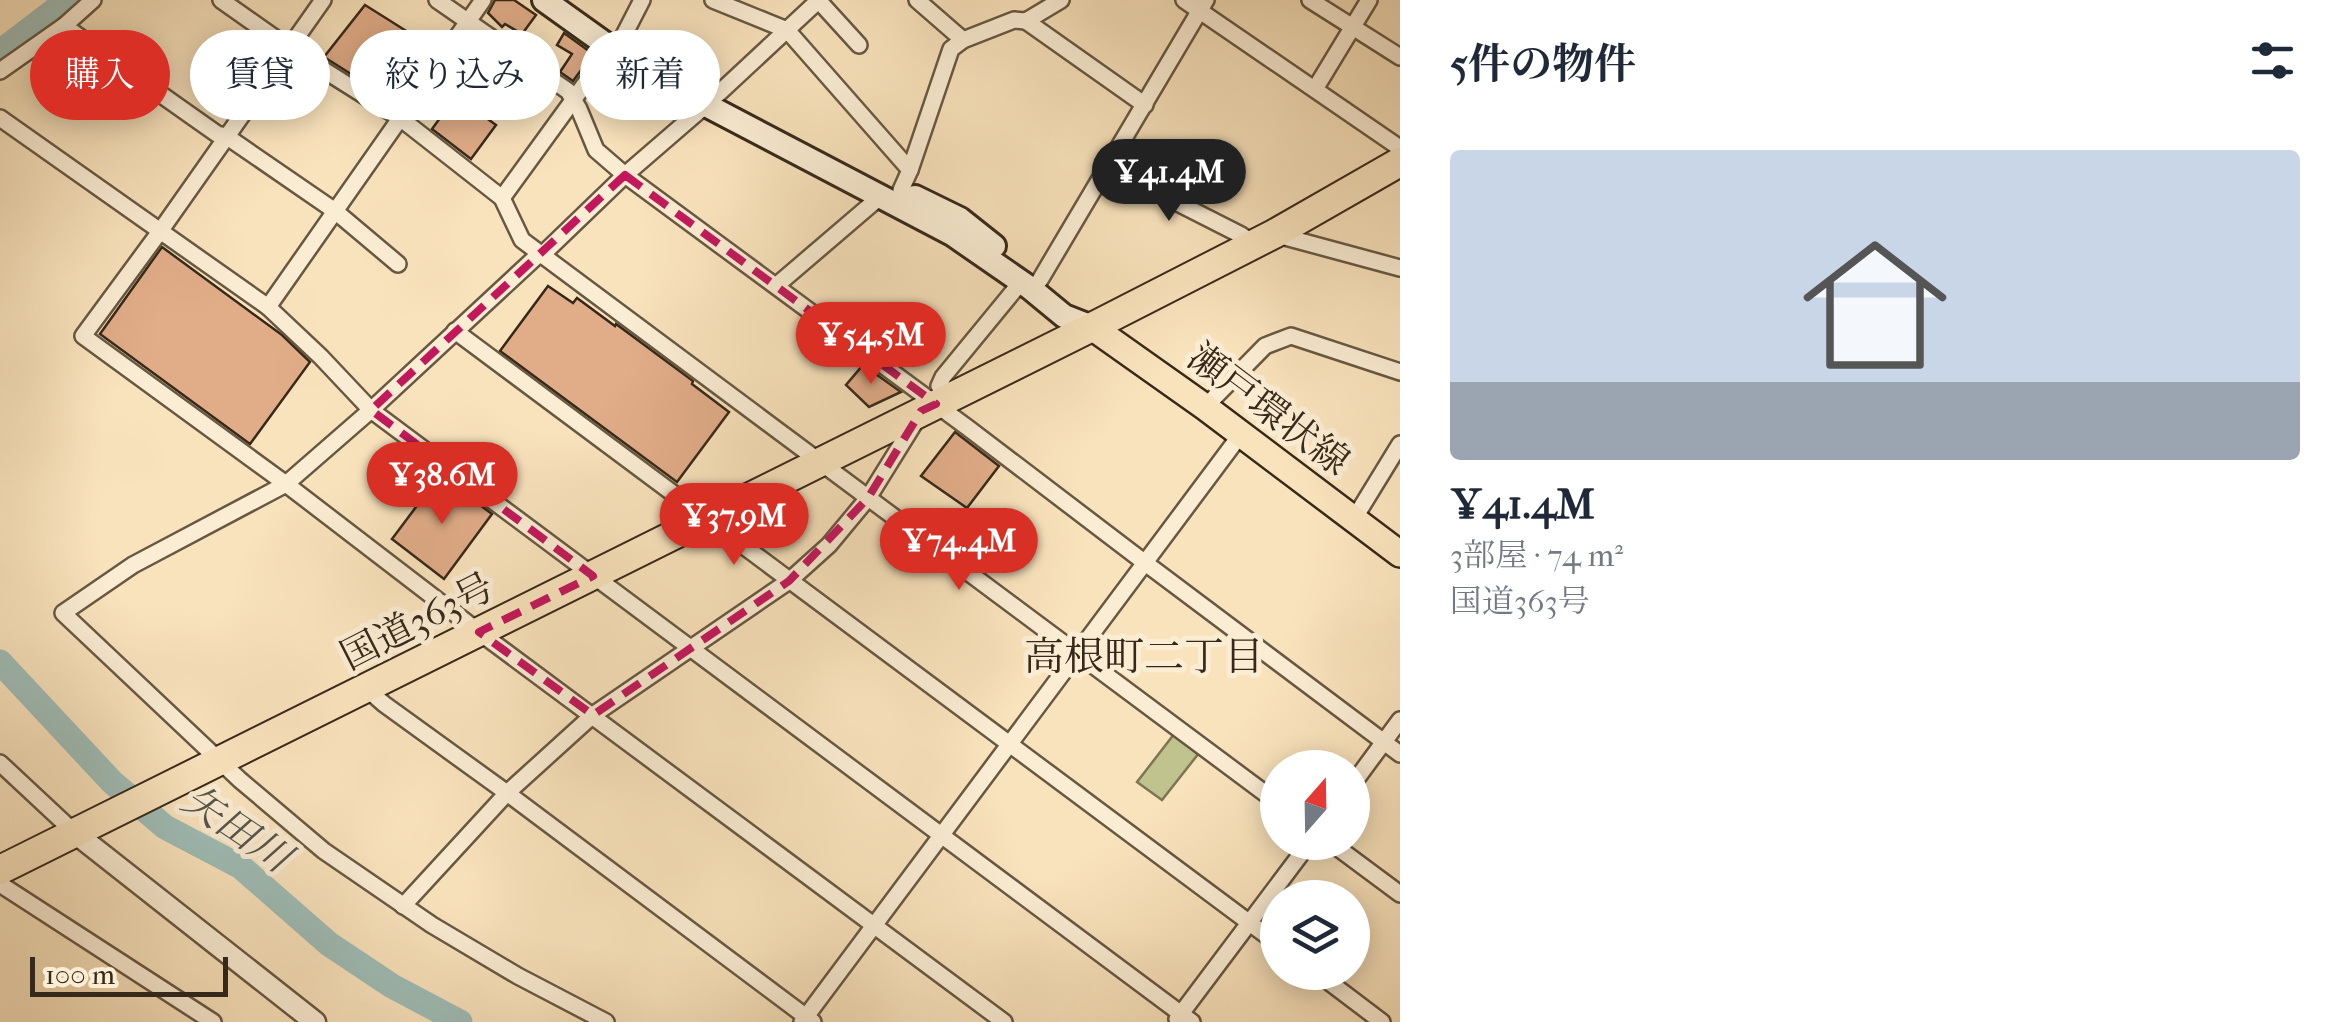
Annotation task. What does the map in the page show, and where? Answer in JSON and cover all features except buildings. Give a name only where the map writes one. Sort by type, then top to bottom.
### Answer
[{"type":"highway","name":"国道363号","points":[[0,870],[1092,327],[1264,239],[1400,162]]},
{"type":"main road","points":[[544,0],[596,30]]},
{"type":"main road","points":[[570,0],[604,30]]},
{"type":"main road","points":[[720,104],[897,186],[952,234],[1031,281],[1064,316],[1092,327]]},
{"type":"main road","name":"瀬戸環状線","points":[[1092,327],[1400,554]]},
{"type":"street","points":[[0,71],[64,26],[93,0]]},
{"type":"street","points":[[221,0],[264,30]]},
{"type":"street","points":[[302,30],[323,0]]},
{"type":"street","points":[[437,0],[568,91],[596,150],[624,175],[777,285],[1400,754]]},
{"type":"street","points":[[462,30],[483,0]]},
{"type":"street","points":[[624,30],[642,0]]},
{"type":"street","points":[[712,0],[786,30],[897,186]]},
{"type":"street","points":[[720,92],[819,0],[858,45]]},
{"type":"street","points":[[917,0],[963,40]]},
{"type":"street","points":[[1026,21],[1062,0]]},
{"type":"street","points":[[1184,0],[1203,6],[1400,148]]},
{"type":"street","points":[[1310,0],[1400,56]]},
{"type":"street","points":[[1315,89],[1369,0]]},
{"type":"street","points":[[403,906],[507,793],[593,715],[789,581],[829,546],[935,404],[943,377],[1031,281],[1107,167],[1203,6]]},
{"type":"street","points":[[777,285],[897,186],[951,48],[963,40],[1014,20],[1026,21],[1144,105]]},
{"type":"street","points":[[64,26],[335,211],[398,264]]},
{"type":"street","points":[[502,198],[580,91]]},
{"type":"street","points":[[0,118],[268,307],[372,410],[1182,1019],[1296,860]]},
{"type":"street","points":[[237,120],[83,336],[1004,1022]]},
{"type":"street","points":[[268,307],[399,120]]},
{"type":"street","points":[[403,120],[502,198],[522,240],[1260,790]]},
{"type":"street","points":[[606,1022],[518,976],[403,906],[324,851],[217,761],[62,613],[133,565],[286,484],[689,120]]},
{"type":"street","points":[[1107,167],[1241,235],[1400,268]]},
{"type":"street","points":[[455,332],[1260,930]]},
{"type":"street","points":[[1205,407],[1265,346],[1291,336],[1400,372]]},
{"type":"street","points":[[367,689],[807,1020],[1241,434]]},
{"type":"street","points":[[1354,519],[1400,444]]},
{"type":"street","points":[[1370,761],[1400,720]]},
{"type":"street","points":[[0,763],[309,1020]]},
{"type":"street","points":[[1354,860],[1400,894]]},
{"type":"street","points":[[0,884],[213,1022]]},
{"type":"street","points":[[1340,990],[1382,1022]]},
{"type":"highlighted area","points":[[625,175],[936,404],[921,411],[868,498],[789,581],[593,715],[479,632],[593,576],[371,410]]},
{"type":"green space","points":[[1178,729],[1203,748],[1162,800],[1137,782]]},
{"type":"waterway","points":[[0,52],[68,0]]},
{"type":"waterway","name":"矢田川","points":[[0,662],[112,782],[165,827],[241,867],[329,944],[392,986],[460,1022]]},
{"type":"district","name":"高根町二丁目","points":[[1144,656]]}]
